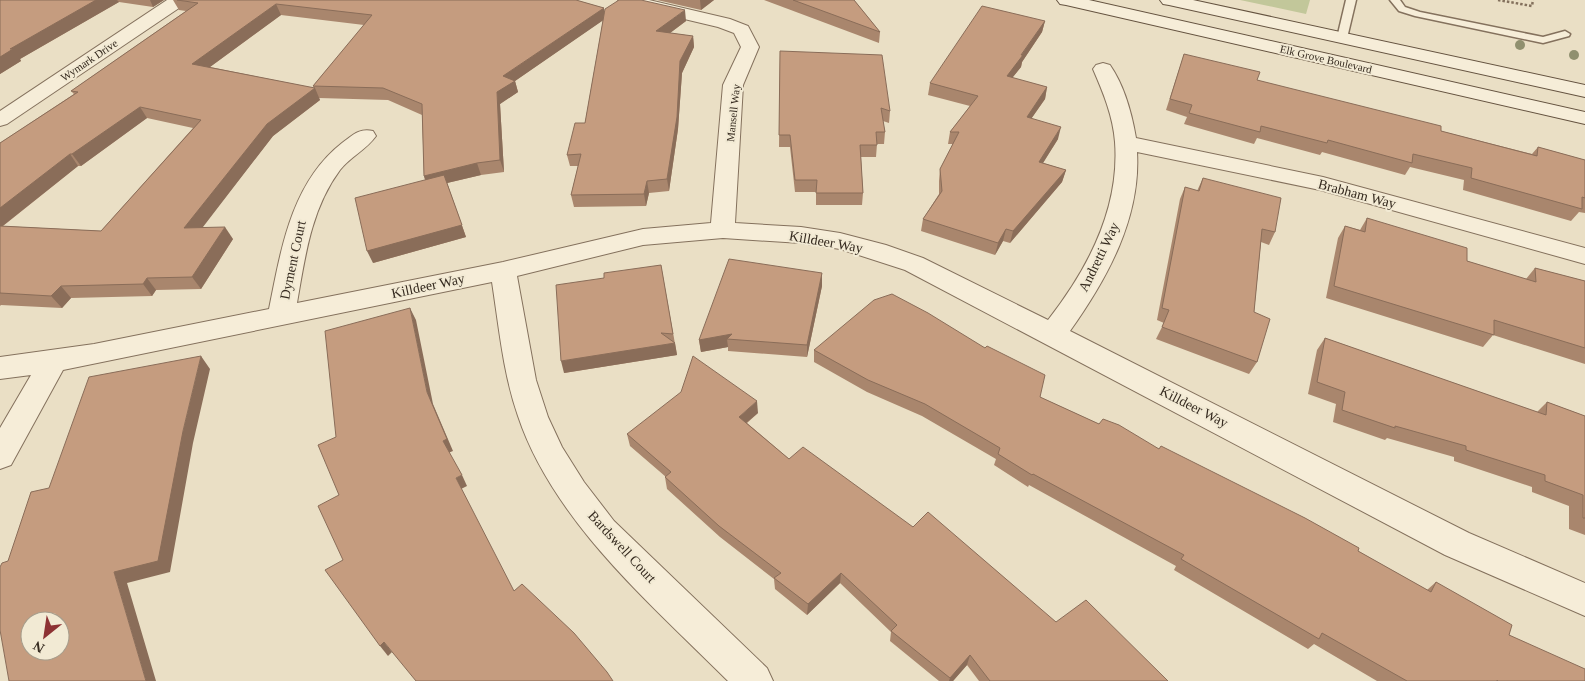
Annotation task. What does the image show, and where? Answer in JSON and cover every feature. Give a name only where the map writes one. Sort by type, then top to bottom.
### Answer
[{"type":"street","name":"Wymark Drive","points":[[0,120],[179,0]]},
{"type":"street","name":"Mansell Way","points":[[627,0],[724,23],[742,30],[750,47],[733,85],[723,230]]},
{"type":"street","name":"Elk Grove Boulevard","points":[[1066,0],[1585,118]]},
{"type":"street","name":"Elk Grove Boulevard","points":[[1169,0],[1585,92]]},
{"type":"street","name":"Andretti Way","points":[[1053,334],[1074,308],[1109,241],[1119,215],[1128,166],[1127,143],[1117,100],[1103,69]]},
{"type":"street","name":"Dyment Court","points":[[281,316],[298,227],[307,202],[334,162],[365,136]]},
{"type":"street","name":"Brabham Way","points":[[1127,143],[1290,176],[1585,256]]},
{"type":"street","name":"Killdeer Way","points":[[0,368],[53,362],[138,346],[503,271],[643,237],[723,230],[801,235],[840,242],[914,264],[1457,544],[1585,600]]},
{"type":"street","name":"Bardswell Court","points":[[503,271],[522,380],[534,417],[550,454],[573,492],[602,531],[754,681]]},
{"type":"street","points":[[0,456],[53,362]]},
{"type":"lane","points":[[1342,38],[1352,0]]},
{"type":"lane","points":[[1395,0],[1402,9],[1418,14],[1543,40],[1565,34]]},
{"type":"path","points":[[1498,0],[1532,6],[1532,0]]},
{"type":"green space","points":[[1240,0],[1310,0],[1306,14]]},
{"type":"building","points":[[0,0],[96,0],[10,49],[13,49],[0,57]]},
{"type":"building","points":[[177,0],[576,0],[604,8],[503,76],[515,81],[497,92],[500,160],[477,163],[424,176],[422,104],[383,88],[313,86],[372,15],[276,4],[192,64],[315,88],[267,124],[184,228],[225,227],[192,277],[147,278],[143,284],[61,286],[51,296],[0,293],[0,226],[101,231],[201,120],[140,107],[70,154],[0,208],[0,143],[78,92],[71,91],[198,3]]},
{"type":"building","points":[[619,0],[641,0],[685,10],[656,31],[693,36],[680,61],[677,117],[667,179],[647,181],[644,194],[571,195],[581,154],[567,155],[575,123],[585,123],[605,9]]},
{"type":"building","points":[[793,0],[854,0],[880,32]]},
{"type":"building","points":[[982,6],[1045,21],[1007,76],[1047,87],[1027,117],[1061,127],[1039,162],[1066,170],[1013,231],[1006,229],[998,243],[923,219],[942,191],[940,169],[959,132],[950,132],[978,96],[930,83]]},
{"type":"building","points":[[780,51],[882,55],[890,111],[881,108],[885,132],[876,132],[877,145],[860,145],[863,193],[816,193],[817,180],[795,180],[790,135],[779,135]]},
{"type":"building","points":[[1184,54],[1260,72],[1257,80],[1441,126],[1441,131],[1537,156],[1538,147],[1585,160],[1585,198],[1582,197],[1582,209],[1471,178],[1472,168],[1413,154],[1412,163],[1328,140],[1327,143],[1261,126],[1260,132],[1189,113],[1192,105],[1170,99]]},
{"type":"building","points":[[444,175],[462,225],[367,251],[355,198]]},
{"type":"building","points":[[1203,178],[1281,198],[1275,232],[1262,229],[1254,312],[1270,319],[1257,362],[1162,327],[1169,310],[1162,308],[1185,187],[1199,191]]},
{"type":"building","points":[[1367,218],[1467,248],[1467,261],[1536,282],[1535,268],[1585,281],[1585,348],[1494,320],[1494,335],[1334,286],[1345,226],[1365,232]]},
{"type":"building","points":[[729,259],[822,273],[807,345],[727,339],[732,334],[699,340]]},
{"type":"building","points":[[661,265],[673,334],[661,333],[675,343],[561,361],[556,285],[604,278],[604,273]]},
{"type":"building","points":[[892,294],[928,313],[985,348],[987,346],[1045,375],[1040,397],[1099,424],[1103,419],[1119,425],[1159,449],[1161,446],[1305,518],[1359,548],[1358,551],[1431,592],[1436,582],[1512,625],[1509,635],[1585,669],[1585,681],[1407,681],[1322,633],[1319,639],[1181,559],[1184,555],[1032,475],[998,454],[1000,448],[925,404],[868,380],[814,350],[874,300]]},
{"type":"building","points":[[410,308],[427,392],[447,439],[443,441],[462,475],[456,478],[514,591],[522,584],[574,633],[613,681],[416,681],[384,642],[380,646],[325,570],[343,560],[318,506],[339,495],[318,445],[336,437],[325,331]]},
{"type":"building","points":[[1325,338],[1546,415],[1547,402],[1585,416],[1585,518],[1583,518],[1583,495],[1545,481],[1545,475],[1466,450],[1466,446],[1395,426],[1395,428],[1342,410],[1345,392],[1317,382]]},
{"type":"building","points":[[201,356],[183,431],[158,561],[114,572],[146,681],[9,681],[0,630],[0,567],[2,563],[8,561],[31,492],[49,488],[89,377]]},
{"type":"building","points":[[693,356],[757,401],[739,417],[789,459],[803,447],[913,527],[928,512],[1056,622],[1086,600],[1168,681],[990,681],[970,655],[950,678],[891,631],[897,625],[841,573],[808,604],[774,578],[781,573],[719,526],[665,477],[671,472],[627,434],[681,392]]}]
